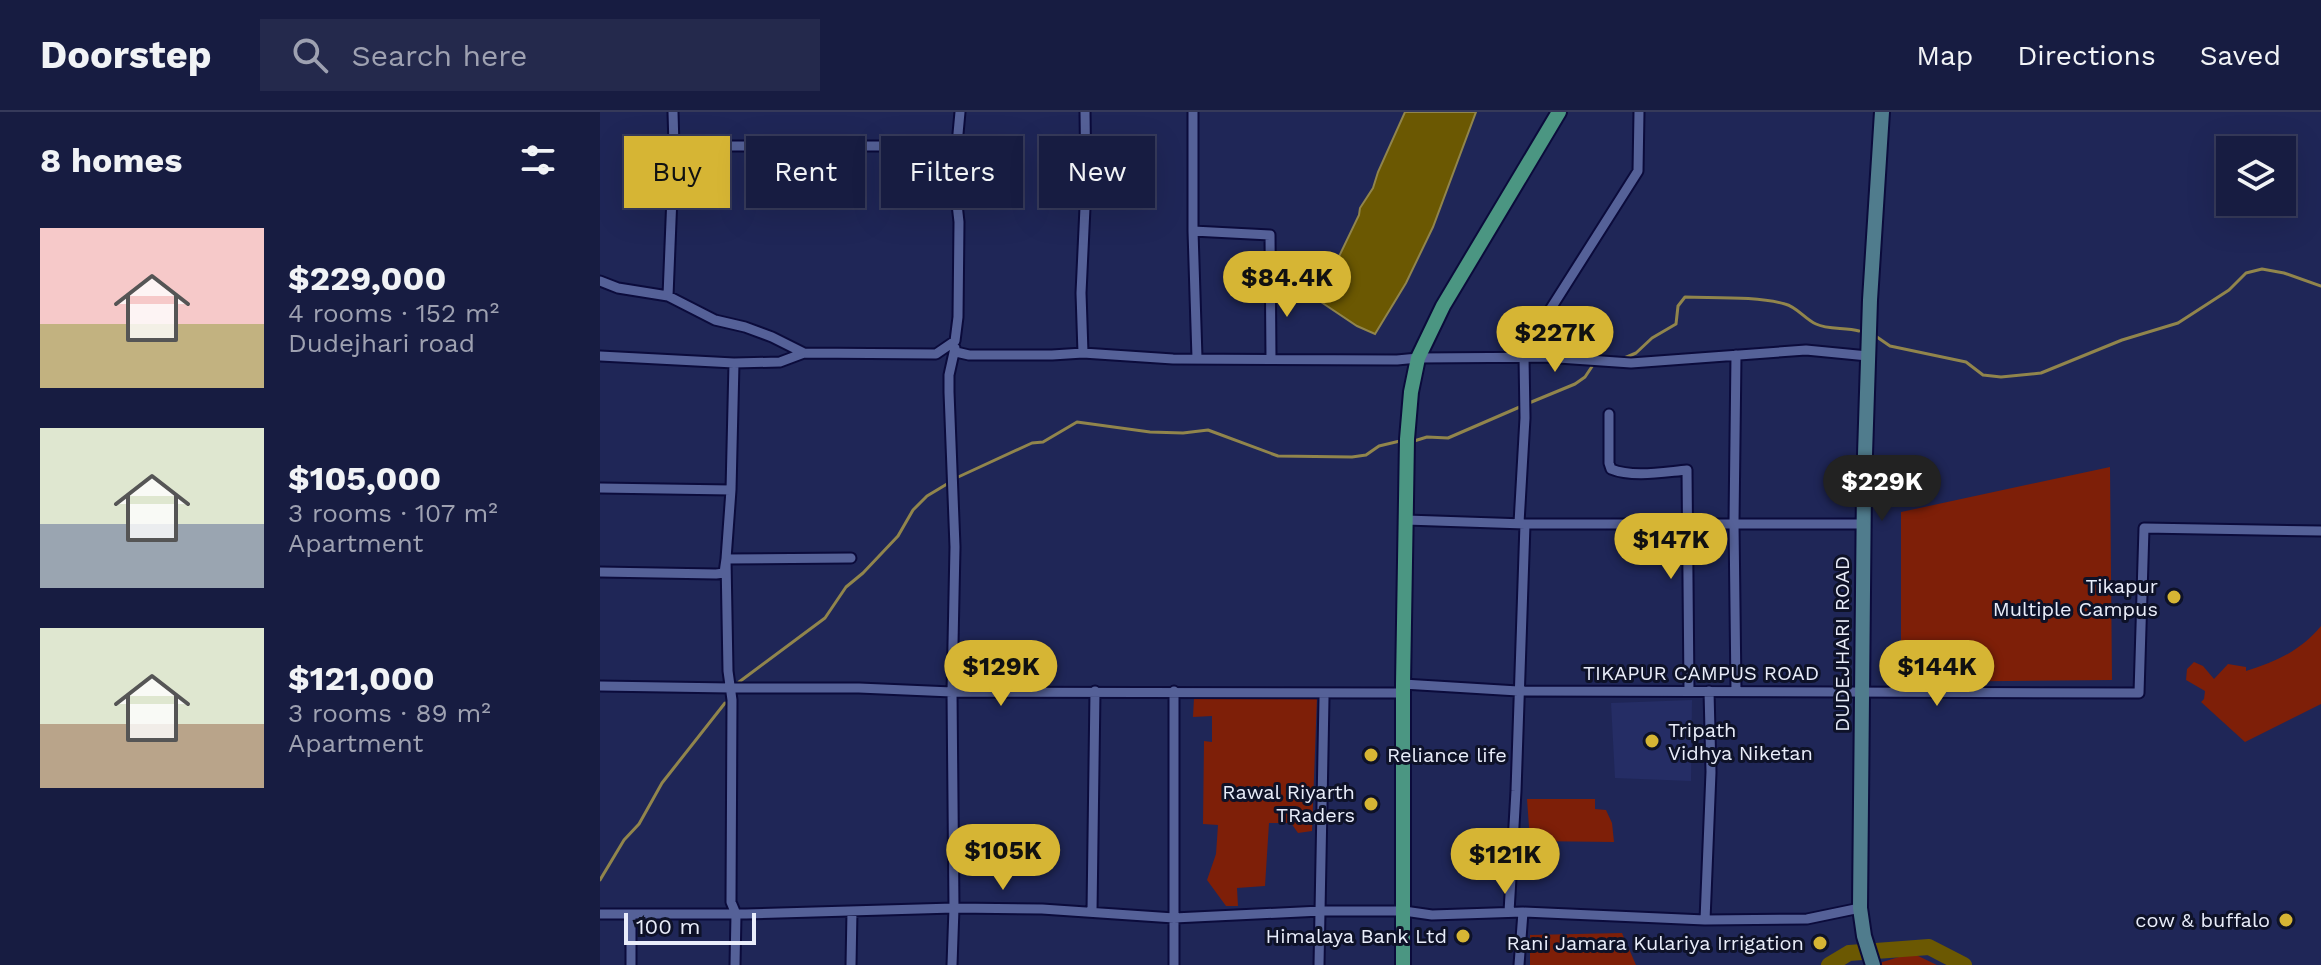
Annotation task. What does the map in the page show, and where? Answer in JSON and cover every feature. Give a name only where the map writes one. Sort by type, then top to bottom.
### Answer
[{"type":"main road","points":[[1403,965],[1402,688],[1411,392],[1418,358],[1443,306],[1559,112]]},
{"type":"street","points":[[673,112],[674,136]]},
{"type":"street","points":[[959,136],[960,112]]},
{"type":"street","points":[[1083,353],[1081,293],[1086,186],[1085,112]]},
{"type":"street","points":[[1193,112],[1197,358]]},
{"type":"street","points":[[1544,357],[1548,313],[1638,171],[1639,112]]},
{"type":"street","name":"DUDEJHARI ROAD","points":[[1873,965],[1860,908],[1863,524],[1868,356],[1882,112]]},
{"type":"street","points":[[730,146],[881,146]]},
{"type":"street","points":[[668,296],[672,208]]},
{"type":"street","points":[[952,965],[955,547],[949,375],[956,352],[958,317],[957,208]]},
{"type":"street","points":[[1193,231],[1270,235],[1271,359]]},
{"type":"street","points":[[600,281],[618,288],[668,296],[715,320],[772,337],[804,353]]},
{"type":"street","points":[[600,356],[734,363],[780,362],[804,353],[936,354],[955,341]]},
{"type":"street","points":[[956,352],[969,355],[1083,353],[1141,358],[1397,360],[1544,357],[1631,363],[1806,350],[1868,356]]},
{"type":"street","points":[[1736,355],[1736,691]]},
{"type":"street","points":[[1509,912],[1516,791],[1524,357]]},
{"type":"street","points":[[600,572],[724,573],[731,490],[734,363]]},
{"type":"street","points":[[1609,414],[1611,469],[1642,473],[1687,470],[1689,691]]},
{"type":"street","points":[[600,488],[731,490]]},
{"type":"street","points":[[1406,520],[1522,524],[1863,524]]},
{"type":"street","name":"TIKAPUR CAMPUS ROAD","points":[[600,686],[859,688],[952,692],[1402,688],[2139,693],[2144,528],[2321,531]]},
{"type":"street","points":[[726,559],[851,558]]},
{"type":"street","points":[[726,559],[731,902],[736,914],[735,965]]},
{"type":"street","points":[[1092,912],[1095,691]]},
{"type":"street","points":[[1174,691],[1174,965]]},
{"type":"street","points":[[1705,920],[1711,772],[1709,691]]},
{"type":"street","points":[[1319,965],[1324,698]]},
{"type":"street","points":[[600,914],[954,908],[1174,918],[1321,911],[1404,911],[1432,915],[1523,912],[1705,920],[1807,919],[1860,908]]},
{"type":"street","points":[[851,965],[852,911]]},
{"type":"street","points":[[1519,965],[1523,912]]},
{"type":"street","points":[[631,915],[631,965]]},
{"type":"shaded area","points":[[1405,112],[1476,112],[1433,227],[1406,283],[1375,334],[1318,300],[1360,208],[1373,188]]},
{"type":"shaded area","points":[[2110,467],[2112,680],[1909,682],[1909,669],[1901,669],[1901,512]]},
{"type":"shaded area","points":[[2321,626],[2321,704],[2245,742],[2201,702],[2205,691],[2186,680],[2187,669],[2194,662],[2203,666],[2214,679],[2228,664],[2246,667],[2246,671],[2267,664],[2296,649]]},
{"type":"shaded area","points":[[1317,697],[1312,831],[1298,833],[1291,823],[1269,823],[1265,886],[1237,888],[1238,906],[1226,906],[1207,880],[1216,854],[1218,825],[1203,824],[1204,741],[1212,742],[1212,716],[1193,717],[1194,698]]},
{"type":"shaded area","name":"Tripath Vidhya Niketan","points":[[1692,700],[1691,781],[1615,778],[1611,703]]},
{"type":"shaded area","points":[[1527,799],[1595,799],[1595,809],[1606,810],[1612,823],[1614,842],[1530,841]]},
{"type":"shaded area","points":[[1622,933],[1636,965],[1530,965],[1530,935]]},
{"type":"shaded area","points":[[1912,953],[1937,965],[1876,964]]},
{"type":"waterway","points":[[1874,335],[1890,346],[1966,362],[1983,375],[2001,377],[2041,373],[2122,340],[2178,323],[2229,290],[2246,273],[2262,269],[2321,286]]},
{"type":"waterway","points":[[1622,359],[1636,353],[1652,338],[1676,324],[1678,306],[1685,297],[1774,301],[1797,310],[1821,326],[1859,331]]},
{"type":"waterway","points":[[1529,403],[1575,384],[1585,377],[1595,362]]},
{"type":"waterway","points":[[1414,441],[1427,437],[1448,438],[1522,406]]},
{"type":"waterway","points":[[956,478],[1032,443],[1043,442],[1077,422],[1150,432],[1208,430],[1278,456],[1352,457],[1366,455],[1379,446],[1400,441]]},
{"type":"waterway","points":[[739,682],[825,618],[846,587],[898,536],[913,510],[927,496],[947,484]]},
{"type":"waterway","points":[[600,880],[624,840],[639,824],[662,783],[725,703]]},
{"type":"waterway","points":[[1829,965],[1849,953],[1929,947],[1964,965]]},
{"type":"place","name":"Tikapur Multiple Campus","points":[[2174,597]]},
{"type":"place","name":"Tripath Vidhya Niketan","points":[[1652,741]]},
{"type":"place","name":"Reliance life","points":[[1371,755]]},
{"type":"place","name":"Rawal Riyarth TRaders","points":[[1371,804]]},
{"type":"place","name":"cow & buffalo","points":[[2286,920]]},
{"type":"place","name":"Himalaya Bank Ltd","points":[[1463,936]]},
{"type":"place","name":"Rani Jamara Kulariya Irrigation","points":[[1820,943]]}]
